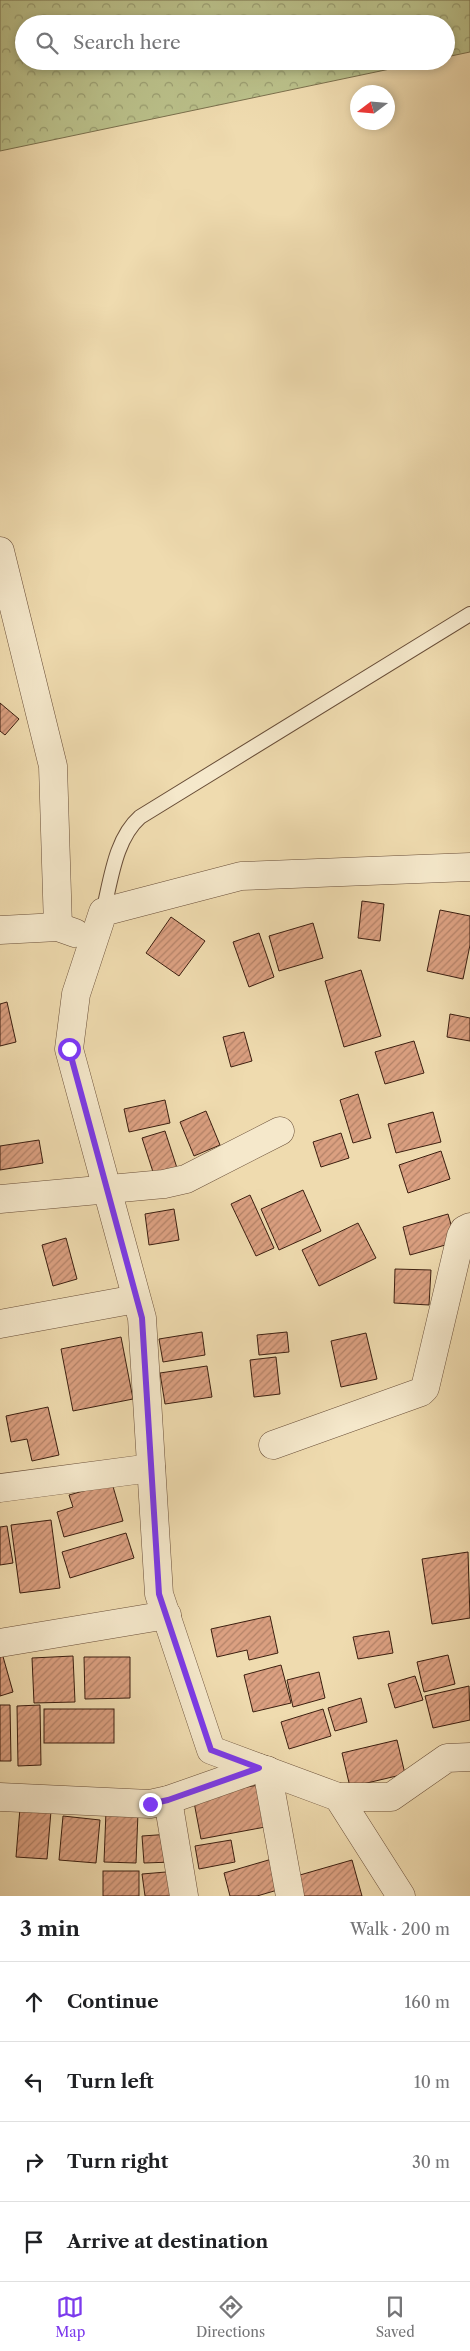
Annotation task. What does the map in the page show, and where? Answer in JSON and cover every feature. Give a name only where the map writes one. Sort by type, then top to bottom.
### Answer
[{"type":"street","points":[[0,551],[53,766],[58,927]]},
{"type":"street","points":[[470,867],[241,876],[103,912],[76,994],[69,1049],[142,1318],[159,1594],[211,1750],[338,1797],[391,1797],[447,1758],[470,1757]]},
{"type":"street","points":[[0,930],[58,927],[94,940]]},
{"type":"street","points":[[0,1199],[164,1184],[186,1179],[280,1131]]},
{"type":"street","points":[[273,1445],[421,1392],[425,1388],[461,1236],[464,1230],[470,1227]]},
{"type":"street","points":[[0,1324],[136,1299]]},
{"type":"street","points":[[0,1488],[151,1468]]},
{"type":"street","points":[[0,1642],[166,1615]]},
{"type":"street","points":[[0,1796],[132,1804],[168,1800],[263,1769]]},
{"type":"street","points":[[263,1769],[290,1896]]},
{"type":"street","points":[[338,1797],[401,1896]]},
{"type":"street","points":[[168,1800],[184,1896]]},
{"type":"lane","points":[[103,912],[123,840],[129,827],[140,817],[470,614]]},
{"type":"green space","points":[[0,0],[470,0],[470,52],[455,55],[455,15],[15,15],[15,70],[385,70],[0,151]]},
{"type":"building","points":[[0,703],[19,719],[5,735],[0,731]]},
{"type":"building","points":[[362,901],[384,904],[380,941],[358,938]]},
{"type":"building","points":[[440,910],[470,916],[470,945],[463,979],[427,971]]},
{"type":"building","points":[[171,917],[205,941],[179,976],[146,953]]},
{"type":"building","points":[[313,923],[323,958],[279,971],[269,936]]},
{"type":"building","points":[[259,933],[274,977],[249,987],[233,942]]},
{"type":"building","points":[[361,970],[381,1036],[344,1047],[325,981]]},
{"type":"building","points":[[7,1002],[16,1042],[0,1046],[0,1004]]},
{"type":"building","points":[[450,1014],[470,1018],[470,1041],[447,1037]]},
{"type":"building","points":[[244,1032],[252,1061],[231,1067],[223,1037]]},
{"type":"building","points":[[414,1041],[424,1073],[385,1084],[375,1052]]},
{"type":"building","points":[[358,1094],[371,1138],[353,1143],[340,1100]]},
{"type":"building","points":[[165,1100],[170,1123],[129,1132],[124,1109]]},
{"type":"building","points":[[206,1111],[220,1145],[194,1156],[180,1122]]},
{"type":"building","points":[[433,1112],[441,1142],[396,1153],[388,1124]]},
{"type":"building","points":[[165,1131],[177,1168],[154,1175],[142,1138]]},
{"type":"building","points":[[341,1133],[349,1158],[321,1167],[313,1142]]},
{"type":"building","points":[[39,1140],[43,1163],[0,1170],[0,1146]]},
{"type":"building","points":[[441,1151],[450,1179],[408,1193],[399,1165]]},
{"type":"building","points":[[303,1190],[321,1231],[279,1250],[261,1209]]},
{"type":"building","points":[[250,1195],[274,1248],[256,1256],[231,1204]]},
{"type":"building","points":[[174,1209],[179,1240],[149,1245],[145,1214]]},
{"type":"building","points":[[448,1214],[456,1242],[410,1255],[403,1227]]},
{"type":"building","points":[[358,1223],[376,1258],[319,1286],[302,1250]]},
{"type":"building","points":[[66,1238],[77,1279],[53,1286],[42,1245]]},
{"type":"building","points":[[395,1269],[431,1270],[429,1305],[394,1303]]},
{"type":"building","points":[[202,1332],[205,1355],[163,1362],[159,1339]]},
{"type":"building","points":[[287,1332],[289,1352],[259,1355],[257,1335]]},
{"type":"building","points":[[366,1333],[377,1379],[341,1387],[331,1341]]},
{"type":"building","points":[[121,1337],[133,1399],[73,1411],[61,1349]]},
{"type":"building","points":[[276,1357],[280,1394],[254,1397],[250,1360]]},
{"type":"building","points":[[207,1366],[212,1397],[165,1404],[160,1373]]},
{"type":"building","points":[[48,1407],[59,1455],[32,1461],[27,1439],[11,1442],[6,1416]]},
{"type":"building","points":[[112,1483],[123,1521],[64,1537],[57,1512],[73,1507],[69,1495]]},
{"type":"building","points":[[51,1520],[60,1588],[20,1593],[11,1525]]},
{"type":"building","points":[[7,1526],[13,1563],[0,1565],[0,1527]]},
{"type":"building","points":[[126,1533],[134,1558],[70,1578],[62,1552]]},
{"type":"building","points":[[468,1552],[470,1618],[432,1624],[422,1559]]},
{"type":"building","points":[[270,1616],[278,1653],[249,1660],[247,1650],[217,1657],[211,1629]]},
{"type":"building","points":[[389,1631],[393,1653],[358,1659],[353,1637]]},
{"type":"building","points":[[0,1646],[13,1692],[0,1696]]},
{"type":"building","points":[[448,1655],[455,1684],[424,1692],[417,1662]]},
{"type":"building","points":[[73,1656],[75,1702],[34,1703],[32,1658]]},
{"type":"building","points":[[84,1657],[130,1657],[130,1698],[85,1699]]},
{"type":"building","points":[[281,1665],[291,1703],[253,1712],[244,1675]]},
{"type":"building","points":[[319,1672],[325,1698],[293,1707],[287,1680]]},
{"type":"building","points":[[415,1676],[423,1700],[395,1708],[388,1684]]},
{"type":"building","points":[[469,1686],[470,1720],[433,1728],[425,1696]]},
{"type":"building","points":[[361,1698],[367,1722],[335,1731],[328,1708]]},
{"type":"building","points":[[0,1705],[10,1705],[11,1761],[0,1761]]},
{"type":"building","points":[[40,1705],[41,1765],[18,1766],[17,1706]]},
{"type":"building","points":[[44,1709],[114,1709],[114,1743],[44,1743]]},
{"type":"building","points":[[323,1709],[331,1736],[289,1749],[281,1722]]},
{"type":"building","points":[[397,1740],[405,1774],[350,1787],[342,1753]]},
{"type":"building","points":[[269,1783],[276,1825],[201,1839],[193,1797]]},
{"type":"building","points":[[20,1808],[51,1811],[47,1859],[16,1857]]},
{"type":"building","points":[[106,1811],[138,1813],[136,1863],[104,1862]]},
{"type":"building","points":[[63,1816],[100,1820],[96,1863],[59,1860]]},
{"type":"building","points":[[171,1834],[173,1862],[144,1863],[142,1836]]},
{"type":"building","points":[[231,1840],[235,1862],[199,1869],[195,1846]]},
{"type":"building","points":[[272,1859],[281,1889],[257,1896],[230,1896],[224,1873]]},
{"type":"building","points":[[352,1860],[362,1896],[299,1896],[293,1877]]},
{"type":"building","points":[[103,1871],[139,1871],[139,1896],[103,1896]]},
{"type":"building","points":[[178,1871],[181,1896],[145,1896],[142,1874]]},
{"type":"route","points":[[69,1049],[142,1318],[159,1594],[211,1750],[259,1768],[168,1800],[150,1804]]}]
